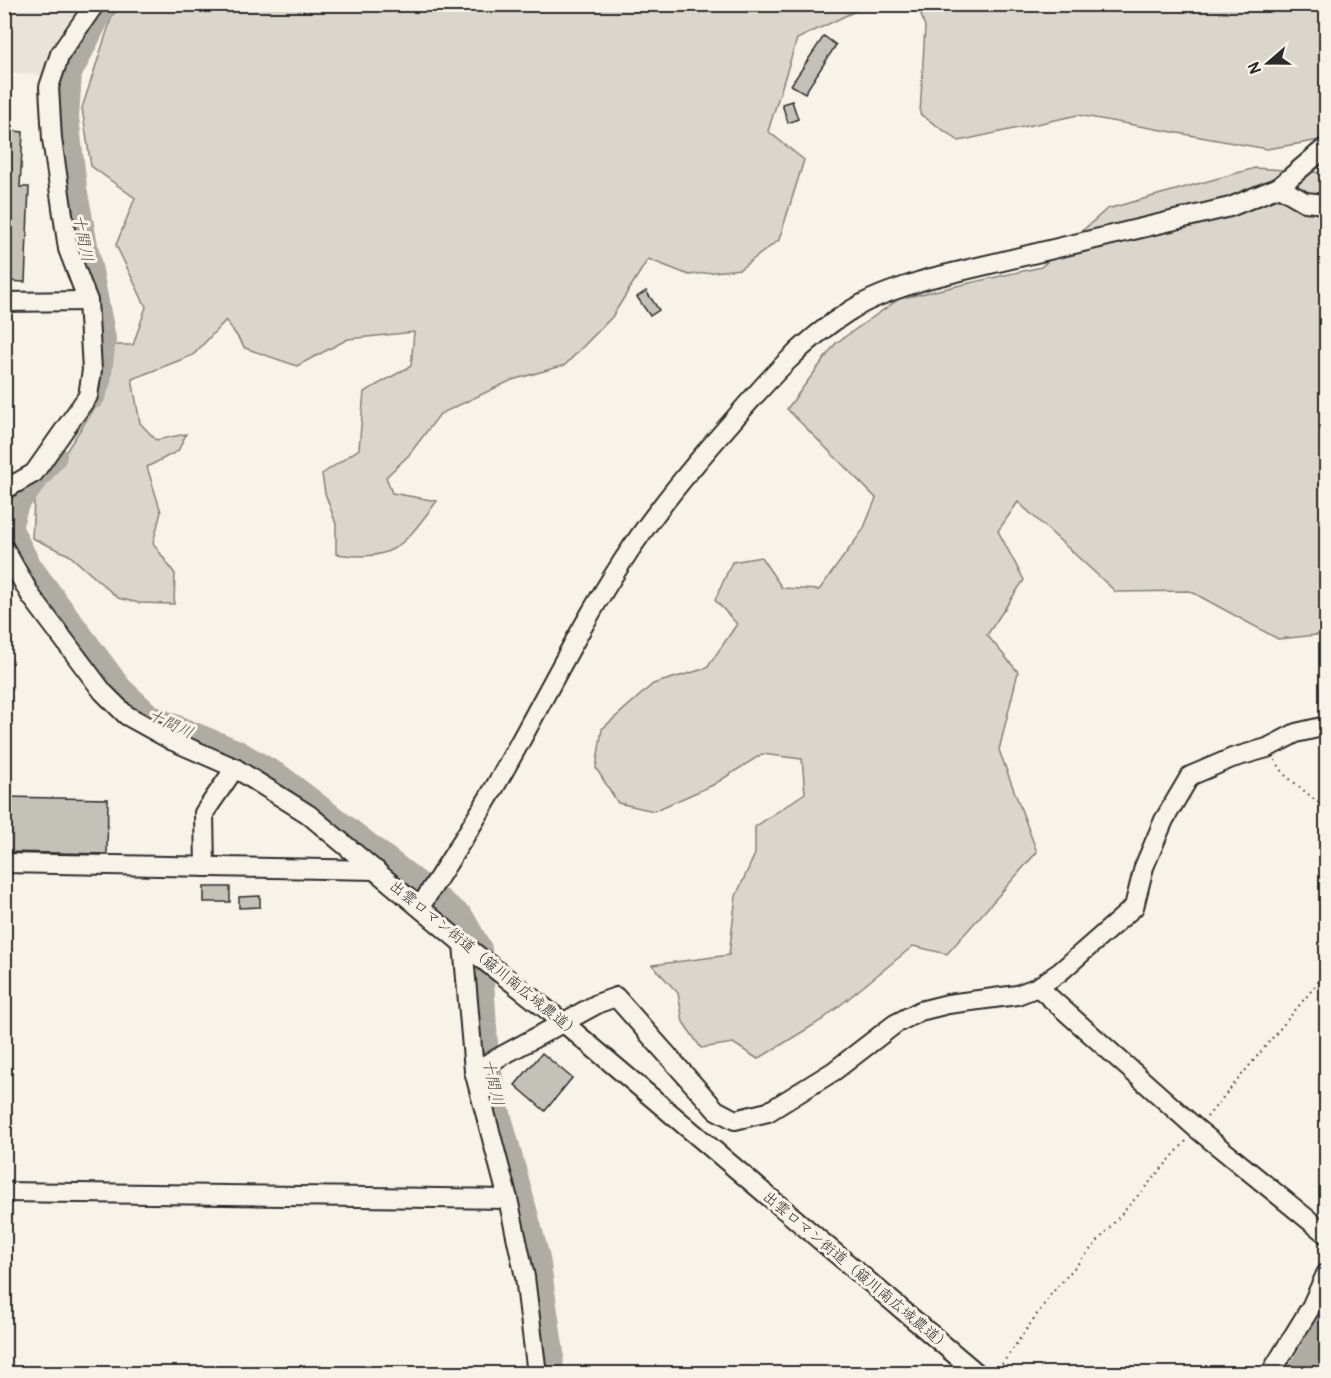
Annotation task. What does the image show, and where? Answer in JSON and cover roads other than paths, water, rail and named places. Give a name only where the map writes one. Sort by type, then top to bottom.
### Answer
[{"type":"street","points":[[4,490],[34,473],[88,396],[92,370],[88,301],[68,249],[52,140],[49,87],[60,54],[95,4]]},
{"type":"street","points":[[420,907],[500,778],[585,621],[630,549],[665,500],[702,455],[755,395],[820,331],[850,310],[874,298],[927,279],[1230,207],[1279,188],[1326,147]]},
{"type":"street","points":[[1279,188],[1305,202],[1326,204]]},
{"type":"street","points":[[4,302],[88,301]]},
{"type":"street","name":"出雲ロマン街道（簸川南広域農道）","points":[[4,548],[31,597],[103,692],[126,715],[173,741],[235,768],[308,814],[463,944],[564,1023],[978,1374]]},
{"type":"street","points":[[474,1071],[616,997],[716,1110],[735,1120],[768,1112],[834,1071],[895,1024],[920,1011],[948,1004],[1017,995],[1038,987],[1060,972],[1134,907],[1144,867],[1164,820],[1190,776],[1232,758],[1267,748],[1296,733],[1326,726]]},
{"type":"street","points":[[205,867],[204,813],[235,768]]},
{"type":"street","points":[[4,863],[376,870]]},
{"type":"street","points":[[463,944],[474,1071],[508,1199],[525,1277],[537,1374]]},
{"type":"street","points":[[1038,987],[1197,1129],[1326,1234]]},
{"type":"street","points":[[4,1192],[508,1199]]},
{"type":"street","points":[[1270,1374],[1311,1306],[1326,1274]]},
{"type":"waterway","name":"十間川","points":[[93,397],[99,381],[104,339],[75,188],[67,117],[70,74],[105,4]]},
{"type":"waterway","name":"十間川","points":[[55,456],[17,504],[10,527],[29,565],[120,688],[150,716],[236,751],[281,777],[462,917],[480,949],[487,1059],[495,1099],[538,1258],[552,1353],[551,1374]]},
{"type":"waterway","points":[[1298,1374],[1326,1326]]}]
